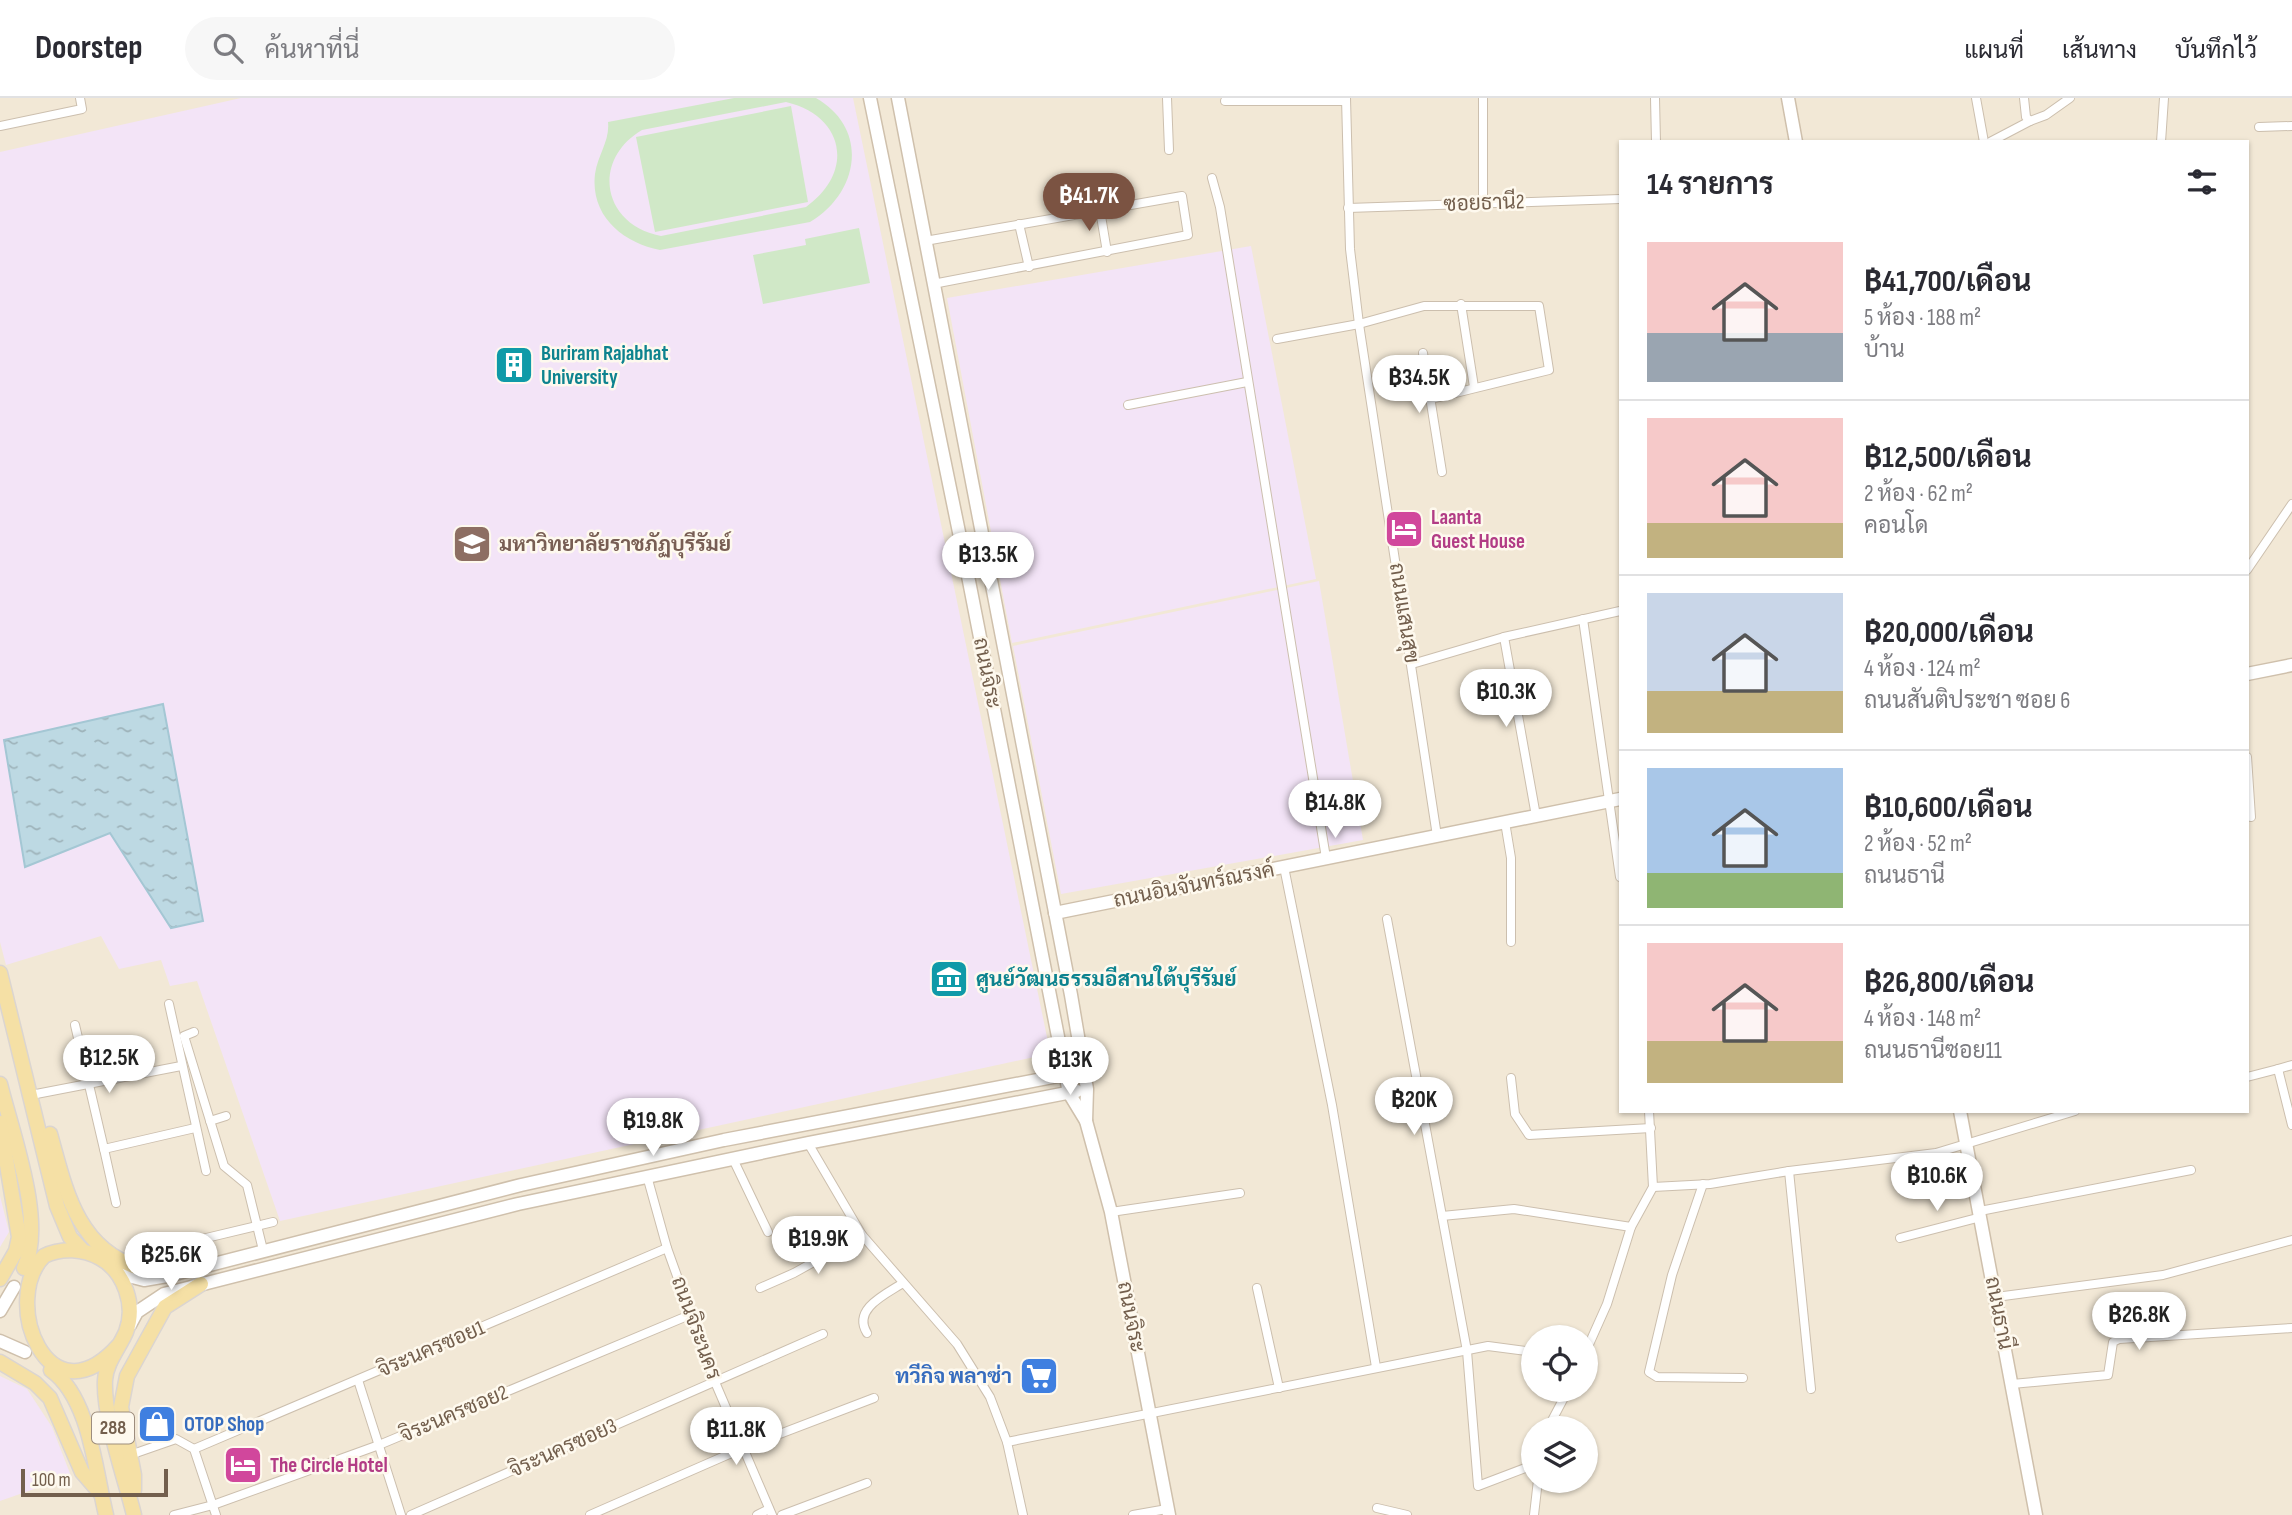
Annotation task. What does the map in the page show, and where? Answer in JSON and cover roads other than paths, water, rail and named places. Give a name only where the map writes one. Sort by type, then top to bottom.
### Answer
[{"type":"main road","name":"ถนนจิระ","points":[[870,98],[970,581],[1069,1093],[1086,1121],[1111,1212],[1168,1512]]},
{"type":"main road","name":"ถนนจิระ","points":[[898,98],[1055,913],[1087,1089],[1086,1121]]},
{"type":"main road","points":[[1788,98],[1796,140]]},
{"type":"main road","points":[[965,558],[976,564],[983,561],[986,553]]},
{"type":"main road","points":[[970,581],[970,575],[978,569],[985,570],[991,576]]},
{"type":"main road","points":[[2249,674],[2292,665]]},
{"type":"main road","name":"ถนนอินจันทร์ณรงค์","points":[[1055,913],[1616,800]]},
{"type":"main road","points":[[0,973],[57,1206],[70,1237],[82,1251]]},
{"type":"main road","points":[[117,1273],[144,1280],[521,1185],[724,1140],[1084,1071]]},
{"type":"main road","points":[[0,1084],[31,1210],[33,1239],[9,1303],[7,1320],[25,1352]]},
{"type":"main road","points":[[0,1341],[25,1352],[47,1367],[63,1371],[87,1368],[108,1357],[119,1345],[137,1312],[164,1294],[518,1204],[808,1143],[1087,1089]]},
{"type":"main road","points":[[32,1097],[45,1118],[76,1218],[102,1245],[137,1267],[169,1262],[200,1268]]},
{"type":"main road","name":"ถนนธานี","points":[[1960,1113],[2036,1515]]},
{"type":"main road","points":[[0,1124],[19,1237],[16,1251],[0,1279]]},
{"type":"main road","points":[[17,1281],[32,1262],[48,1254],[65,1250],[82,1251],[102,1259],[117,1273],[129,1300],[127,1330]]},
{"type":"main road","points":[[134,1514],[134,1475],[121,1407],[127,1376],[165,1307],[201,1284]]},
{"type":"main road","name":"288","points":[[119,1345],[105,1379],[106,1402],[134,1514]]},
{"type":"main road","points":[[0,1362],[35,1383],[50,1398],[82,1472],[101,1494]]},
{"type":"main road","name":"288","points":[[47,1367],[69,1385],[79,1403],[106,1515]]},
{"type":"street","points":[[0,126],[82,109],[80,98]]},
{"type":"street","points":[[1167,98],[1170,150]]},
{"type":"street","points":[[1483,98],[1483,203]]},
{"type":"street","points":[[1655,98],[1656,140]]},
{"type":"street","points":[[1976,98],[1984,140]]},
{"type":"street","points":[[2024,98],[2026,117],[2030,121]]},
{"type":"street","points":[[1994,140],[2046,115],[2070,98]]},
{"type":"street","points":[[1225,101],[1346,99]]},
{"type":"street","name":"ถนนแสนสุข","points":[[1346,99],[1348,208],[1359,324],[1437,836]]},
{"type":"street","points":[[2161,100],[2161,140]]},
{"type":"street","points":[[2259,127],[2292,126]]},
{"type":"street","points":[[1212,178],[1220,207],[1326,858]]},
{"type":"street","points":[[925,241],[1182,196],[1188,235],[933,284]]},
{"type":"street","name":"ซอยธานี2","points":[[1348,208],[1619,199]]},
{"type":"street","points":[[1100,210],[1107,252]]},
{"type":"street","points":[[1019,224],[1029,267]]},
{"type":"street","points":[[1461,304],[1474,387]]},
{"type":"street","points":[[1277,340],[1359,324],[1423,306],[1539,306],[1549,370],[1431,399]]},
{"type":"street","points":[[1423,353],[1442,472]]},
{"type":"street","points":[[1128,405],[1247,382]]},
{"type":"street","points":[[2249,567],[2292,504]]},
{"type":"street","points":[[1412,664],[1504,637],[1619,611]]},
{"type":"street","points":[[1583,620],[1616,800],[1619,858]]},
{"type":"street","points":[[1504,637],[1536,816]]},
{"type":"street","points":[[2249,787],[2251,817]]},
{"type":"street","points":[[1505,822],[1511,858],[1511,942]]},
{"type":"street","points":[[1284,867],[1332,1105],[1377,1367]]},
{"type":"street","points":[[1387,919],[1467,1351],[1478,1486],[1521,1470]]},
{"type":"street","points":[[169,1004],[206,1171]]},
{"type":"street","points":[[75,1025],[116,1203]]},
{"type":"street","points":[[194,1032],[184,1036],[224,1166],[247,1185],[263,1250]]},
{"type":"street","points":[[2249,1076],[2292,1065]]},
{"type":"street","points":[[32,1097],[181,1066]]},
{"type":"street","points":[[2278,1069],[2292,1125]]},
{"type":"street","points":[[1511,1078],[1515,1114],[1529,1135],[1651,1128]]},
{"type":"street","points":[[1598,1325],[1607,1304],[1630,1227],[1653,1187],[1649,1113]]},
{"type":"street","points":[[1653,1187],[1703,1185],[1789,1171],[1936,1153],[1965,1147],[2069,1113]]},
{"type":"street","points":[[210,1121],[226,1116]]},
{"type":"street","points":[[104,1149],[195,1128]]},
{"type":"street","points":[[808,1143],[862,1235],[957,1344],[990,1397],[1007,1442],[1023,1515]]},
{"type":"street","points":[[733,1159],[768,1232]]},
{"type":"street","points":[[1900,1238],[1980,1214],[2192,1170]]},
{"type":"street","points":[[1789,1171],[1811,1389]]},
{"type":"street","name":"ถนนจิระนคร","points":[[647,1176],[667,1248],[715,1381],[770,1512]]},
{"type":"street","points":[[1703,1185],[1672,1275],[1649,1372],[1657,1377],[1742,1378]]},
{"type":"street","points":[[1111,1212],[1240,1193]]},
{"type":"street","points":[[1443,1216],[1514,1209],[1630,1227]]},
{"type":"street","points":[[202,1239],[273,1222]]},
{"type":"street","points":[[760,1288],[794,1273],[862,1235]]},
{"type":"street","points":[[1996,1297],[2164,1275],[2292,1240]]},
{"type":"street","name":"จิระนครซอย1","points":[[194,1449],[667,1248]]},
{"type":"street","points":[[867,1333],[862,1315],[880,1298],[903,1283]]},
{"type":"street","points":[[1257,1288],[1279,1388]]},
{"type":"street","name":"จิระนครซอย2","points":[[174,1515],[213,1505],[379,1445],[692,1314]]},
{"type":"street","points":[[2012,1384],[2108,1375],[2110,1350],[2113,1342],[2119,1339],[2292,1328]]},
{"type":"street","name":"จิระนครซอย3","points":[[411,1515],[823,1334]]},
{"type":"street","points":[[1007,1442],[1489,1346],[1521,1350]]},
{"type":"street","points":[[358,1380],[401,1515]]},
{"type":"street","points":[[590,1515],[743,1448],[874,1398]]},
{"type":"street","points":[[130,1455],[176,1439],[194,1449],[216,1515]]},
{"type":"street","points":[[782,1515],[867,1483]]},
{"type":"street","points":[[1534,1515],[1537,1493]]},
{"type":"street","points":[[1377,1508],[1407,1515]]},
{"type":"street","points":[[757,1515],[770,1512]]},
{"type":"street","points":[[1133,1515],[1168,1512]]},
{"type":"water","points":[[163,704],[203,921],[171,928],[110,833],[25,867],[4,740]]},
{"type":"place","name":"Buriram Rajabhat University","points":[[514,365]]},
{"type":"place","name":"Laanta Guest House","points":[[1404,529]]},
{"type":"place","name":"มหาวิทยาลัยราชภัฏบุรีรัมย์","points":[[472,544]]},
{"type":"place","name":"ศูนย์วัฒนธรรมอีสานใต้บุรีรัมย์","points":[[949,979]]},
{"type":"place","name":"ทวีกิจ พลาซ่า","points":[[1039,1376]]},
{"type":"place","name":"OTOP Shop","points":[[157,1424]]},
{"type":"place","name":"The Circle Hotel","points":[[243,1465]]}]
